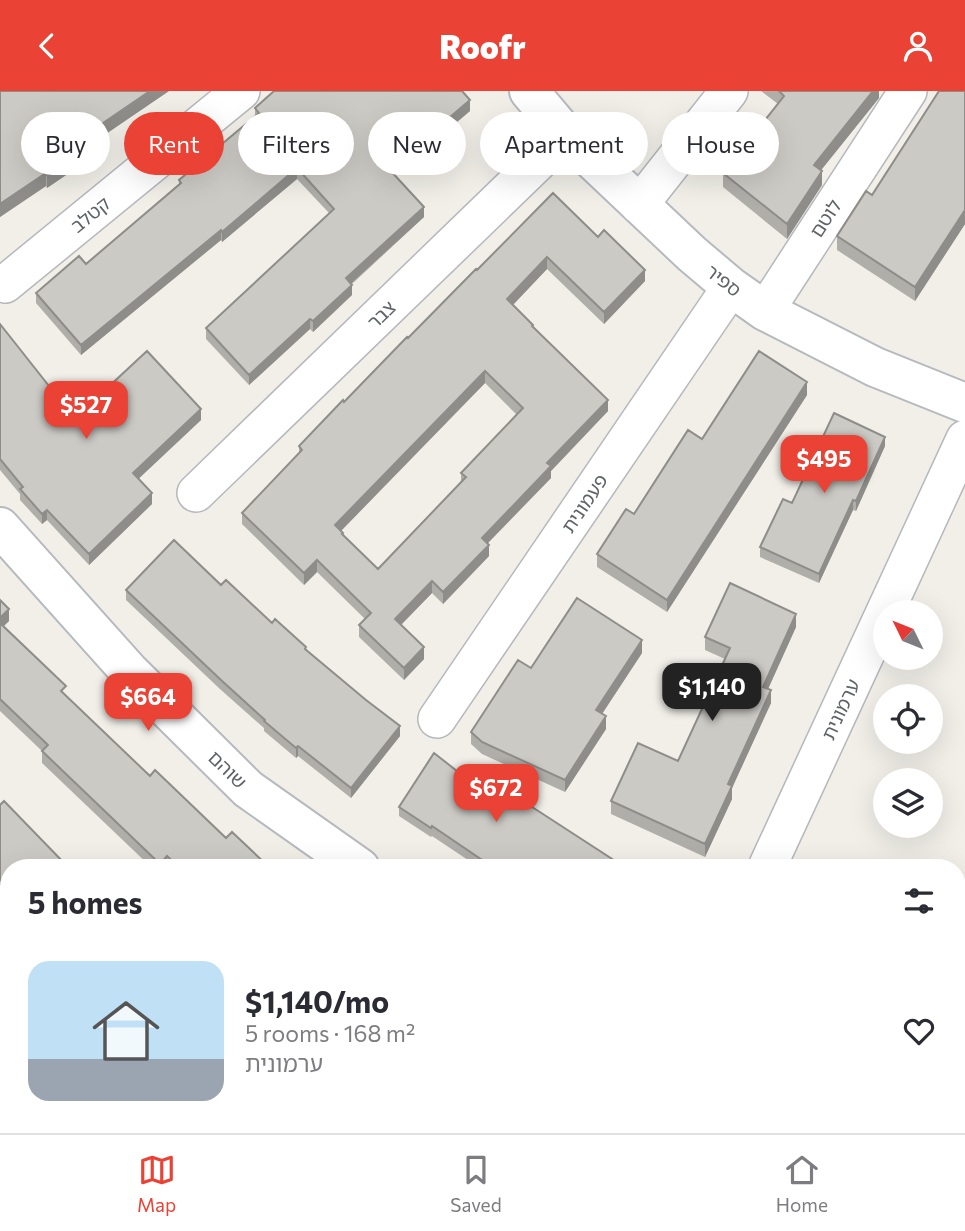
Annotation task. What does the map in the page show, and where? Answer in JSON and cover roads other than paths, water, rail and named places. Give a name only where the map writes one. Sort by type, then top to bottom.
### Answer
[{"type":"street","name":"קטלב","points":[[5,284],[241,91]]},
{"type":"street","name":"ספיר","points":[[529,91],[547,112]]},
{"type":"street","points":[[639,205],[729,91]]},
{"type":"street","name":"לוטם","points":[[765,311],[908,91]]},
{"type":"street","name":"צבר","points":[[196,493],[525,175]]},
{"type":"street","name":"ספיר","points":[[608,175],[692,254],[765,311],[875,367],[965,403]]},
{"type":"street","name":"פעמונית","points":[[438,719],[731,287]]},
{"type":"street","name":"ערמונית","points":[[771,859],[965,439]]},
{"type":"street","name":"שוהם","points":[[0,527],[129,671],[247,789],[347,859]]}]
